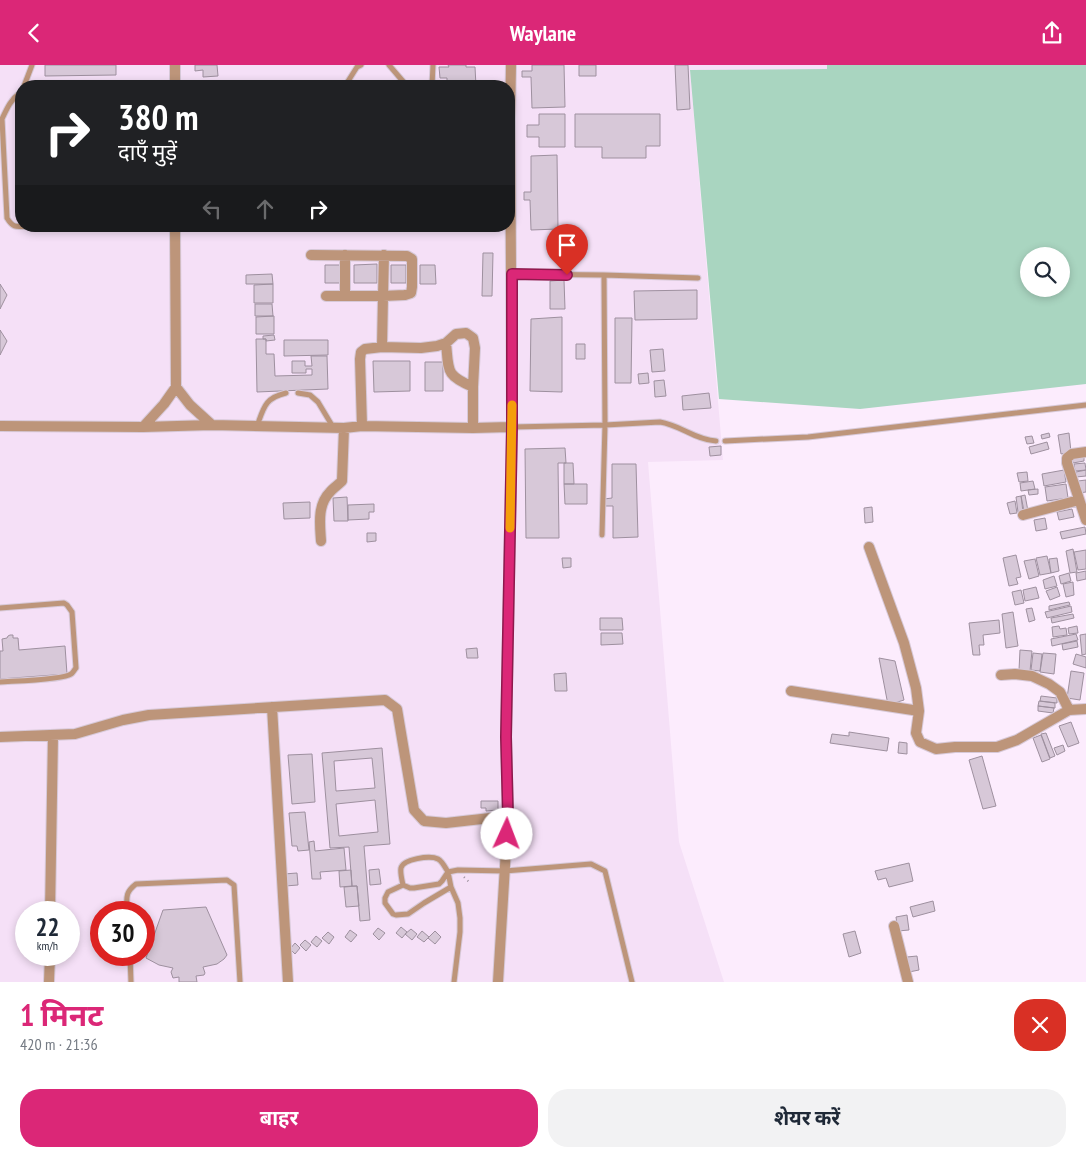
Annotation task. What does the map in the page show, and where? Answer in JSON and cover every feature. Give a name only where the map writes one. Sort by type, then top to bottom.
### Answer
[{"type":"street","points":[[174,65],[175,80]]},
{"type":"street","points":[[511,65],[511,80]]},
{"type":"street","points":[[143,427],[164,404],[176,387],[175,232]]},
{"type":"street","points":[[498,982],[508,816],[506,737],[512,427],[511,232]]},
{"type":"street","points":[[311,255],[384,255],[407,256],[412,259],[411,293],[383,296],[326,296]]},
{"type":"street","points":[[345,255],[345,296]]},
{"type":"street","points":[[382,347],[384,255]]},
{"type":"street","points":[[362,426],[361,352],[365,349],[382,347],[421,348],[437,346],[446,343],[456,334],[466,333],[473,338],[475,348],[473,428]]},
{"type":"street","points":[[446,343],[449,368],[453,376],[460,382],[473,387]]},
{"type":"street","points":[[176,387],[190,405],[212,425]]},
{"type":"street","points":[[0,426],[512,427]]},
{"type":"street","points":[[321,541],[322,503],[328,493],[342,481],[344,428]]},
{"type":"street","points":[[1086,453],[1072,454],[1067,458],[1086,520]]},
{"type":"street","points":[[1023,515],[1079,500]]},
{"type":"street","points":[[869,547],[904,643],[916,688],[919,711],[916,733],[920,742],[936,749],[996,747],[1017,740],[1069,710],[1086,709]]},
{"type":"street","points":[[1001,675],[1032,676],[1049,684],[1060,692],[1069,710]]},
{"type":"street","points":[[791,691],[919,711]]},
{"type":"street","points":[[0,737],[75,734],[123,720],[149,715],[385,700],[397,709],[414,810],[424,821],[446,823],[508,816]]},
{"type":"street","points":[[272,707],[288,982]]},
{"type":"street","points":[[50,901],[53,735]]},
{"type":"street","points":[[894,926],[908,982]]},
{"type":"street","points":[[49,982],[50,966]]},
{"type":"lane","points":[[26,80],[32,65]]},
{"type":"lane","points":[[349,80],[357,67],[361,65]]},
{"type":"lane","points":[[389,65],[402,80]]},
{"type":"lane","points":[[432,80],[433,65]]},
{"type":"lane","points":[[15,96],[1,119],[7,218],[15,226]]},
{"type":"lane","points":[[512,274],[698,278]]},
{"type":"lane","points":[[602,535],[605,425],[604,275]]},
{"type":"lane","points":[[257,426],[265,406],[271,398],[286,393]]},
{"type":"lane","points":[[298,393],[310,395],[318,401],[333,428]]},
{"type":"lane","points":[[725,441],[808,437],[1086,405]]},
{"type":"lane","points":[[512,427],[605,425],[660,421],[706,440],[716,441]]},
{"type":"lane","points":[[0,608],[64,603],[67,605],[72,612],[76,668],[70,675],[65,676],[0,682]]},
{"type":"lane","points":[[403,885],[400,869],[406,861],[430,857],[437,858],[448,872],[458,903],[460,918],[454,982]]},
{"type":"lane","points":[[452,887],[408,914],[393,914],[385,903],[388,892],[403,885],[414,889],[439,884],[448,872],[458,869],[506,871],[591,864],[605,871],[632,982]]},
{"type":"lane","points":[[126,901],[126,896],[136,884],[227,880],[234,885],[240,982]]},
{"type":"lane","points":[[130,966],[131,982]]},
{"type":"shaded area","points":[[0,65],[827,65],[827,69],[690,70],[723,460],[648,462],[679,842],[724,982],[0,982]]},
{"type":"green space","points":[[827,65],[1086,65],[1086,384],[860,409],[719,399],[690,70],[827,69]]},
{"type":"building","points":[[45,65],[116,65],[116,75],[45,76]]},
{"type":"building","points":[[195,65],[217,65],[218,76],[203,77],[203,70],[195,71]]},
{"type":"building","points":[[448,65],[475,67],[476,80],[447,80],[447,78],[440,78],[439,67],[449,67]]},
{"type":"building","points":[[532,65],[564,65],[565,107],[532,108],[531,77],[522,77],[522,71],[532,71]]},
{"type":"building","points":[[579,65],[596,65],[596,76],[579,76]]},
{"type":"building","points":[[675,65],[688,65],[690,109],[677,110]]},
{"type":"building","points":[[539,114],[565,114],[565,147],[539,147],[539,137],[527,137],[527,125],[539,125]]},
{"type":"building","points":[[575,114],[660,114],[660,146],[646,146],[646,158],[602,158],[602,147],[575,147]]},
{"type":"building","points":[[557,155],[558,229],[531,230],[530,200],[524,200],[524,192],[531,192],[531,156]]},
{"type":"building","points":[[483,253],[493,253],[492,296],[482,296]]},
{"type":"building","points":[[377,264],[377,283],[354,283],[354,265]]},
{"type":"building","points":[[325,265],[340,265],[340,283],[325,283]]},
{"type":"building","points":[[391,265],[406,265],[406,283],[391,283]]},
{"type":"building","points":[[420,265],[435,265],[436,284],[420,284]]},
{"type":"building","points":[[272,274],[273,284],[246,284],[246,275]]},
{"type":"building","points":[[564,280],[565,309],[550,309],[550,281]]},
{"type":"building","points":[[0,284],[7,295],[0,309]]},
{"type":"building","points":[[273,284],[273,303],[254,303],[254,285]]},
{"type":"building","points":[[697,290],[697,319],[635,320],[634,291]]},
{"type":"building","points":[[255,304],[272,304],[273,316],[255,316]]},
{"type":"building","points":[[274,316],[274,334],[256,334],[256,317]]},
{"type":"building","points":[[562,317],[562,392],[530,391],[531,319]]},
{"type":"building","points":[[615,318],[632,318],[631,383],[615,383]]},
{"type":"building","points":[[0,330],[7,341],[0,355]]},
{"type":"building","points":[[274,335],[275,340],[266,341],[266,339],[263,339],[263,336]]},
{"type":"building","points":[[256,339],[266,339],[266,354],[274,354],[275,376],[312,375],[312,369],[306,369],[306,373],[292,373],[292,361],[305,361],[305,366],[312,366],[311,356],[327,356],[328,389],[257,392]]},
{"type":"building","points":[[284,340],[328,340],[328,355],[284,356]]},
{"type":"building","points":[[576,344],[585,344],[585,359],[576,359]]},
{"type":"building","points":[[663,349],[665,371],[652,372],[650,350]]},
{"type":"building","points":[[373,361],[410,361],[410,391],[374,392]]},
{"type":"building","points":[[425,362],[443,362],[443,391],[425,391]]},
{"type":"building","points":[[648,373],[649,383],[639,384],[638,374]]},
{"type":"building","points":[[664,380],[666,396],[655,397],[654,381]]},
{"type":"building","points":[[709,393],[711,408],[683,410],[682,396]]},
{"type":"building","points":[[1049,433],[1050,437],[1042,439],[1041,435]]},
{"type":"building","points":[[1069,433],[1071,452],[1061,454],[1058,435]]},
{"type":"building","points":[[1032,436],[1034,443],[1027,444],[1025,437]]},
{"type":"building","points":[[1047,442],[1049,449],[1031,454],[1029,447]]},
{"type":"building","points":[[721,446],[721,455],[710,456],[709,447]]},
{"type":"building","points":[[565,448],[566,463],[558,463],[559,538],[526,538],[525,449]]},
{"type":"building","points":[[1084,457],[1084,461],[1073,463],[1072,459]]},
{"type":"building","points":[[564,463],[573,463],[574,484],[564,484]]},
{"type":"building","points":[[1085,463],[1086,470],[1075,471],[1074,464]]},
{"type":"building","points":[[612,464],[636,464],[638,537],[613,538],[613,506],[605,506],[604,499],[612,498]]},
{"type":"building","points":[[1064,470],[1066,482],[1044,486],[1042,474]]},
{"type":"building","points":[[1086,470],[1086,476],[1076,477],[1076,472]]},
{"type":"building","points":[[1027,472],[1028,481],[1019,482],[1017,473]]},
{"type":"building","points":[[1086,480],[1086,492],[1079,493],[1078,481]]},
{"type":"building","points":[[1033,481],[1035,489],[1021,491],[1020,483]]},
{"type":"building","points":[[564,484],[587,484],[587,504],[565,504]]},
{"type":"building","points":[[1066,484],[1068,498],[1047,501],[1045,487]]},
{"type":"building","points":[[1038,489],[1038,494],[1029,495],[1028,490]]},
{"type":"building","points":[[1025,495],[1028,511],[1024,511],[1021,496]]},
{"type":"building","points":[[1021,496],[1023,512],[1018,512],[1016,497]]},
{"type":"building","points":[[347,497],[348,521],[334,521],[333,498]]},
{"type":"building","points":[[1015,501],[1017,513],[1010,514],[1007,503]]},
{"type":"building","points":[[310,502],[310,518],[284,519],[283,503]]},
{"type":"building","points":[[374,504],[374,512],[369,512],[369,519],[348,520],[348,505]]},
{"type":"building","points":[[872,507],[873,522],[865,523],[864,508]]},
{"type":"building","points":[[1072,509],[1074,517],[1059,520],[1057,512]]},
{"type":"building","points":[[1045,518],[1047,529],[1036,531],[1034,520]]},
{"type":"building","points":[[1085,527],[1086,534],[1062,539],[1060,532]]},
{"type":"building","points":[[367,533],[376,533],[376,541],[367,542]]},
{"type":"building","points":[[1073,549],[1077,572],[1070,573],[1066,551]]},
{"type":"building","points":[[1086,550],[1086,569],[1078,570],[1074,552]]},
{"type":"building","points":[[1016,555],[1021,577],[1016,578],[1018,584],[1009,586],[1003,558]]},
{"type":"building","points":[[1047,556],[1051,573],[1040,575],[1036,558]]},
{"type":"building","points":[[562,558],[571,558],[571,567],[563,568]]},
{"type":"building","points":[[1057,558],[1059,571],[1051,573],[1049,559]]},
{"type":"building","points":[[1035,559],[1039,576],[1029,579],[1024,561]]},
{"type":"building","points":[[1086,571],[1086,579],[1077,581],[1076,573]]},
{"type":"building","points":[[1069,573],[1071,581],[1061,584],[1059,576]]},
{"type":"building","points":[[1054,576],[1057,586],[1045,589],[1043,580]]},
{"type":"building","points":[[1073,582],[1074,595],[1066,597],[1063,584]]},
{"type":"building","points":[[1036,587],[1039,598],[1025,601],[1023,590]]},
{"type":"building","points":[[1057,587],[1060,596],[1050,600],[1046,591]]},
{"type":"building","points":[[1021,590],[1024,603],[1015,605],[1012,592]]},
{"type":"building","points":[[1069,602],[1070,605],[1049,610],[1049,606]]},
{"type":"building","points":[[1071,606],[1072,612],[1047,618],[1045,612]]},
{"type":"building","points":[[1032,608],[1035,620],[1029,622],[1026,609]]},
{"type":"building","points":[[1013,612],[1018,646],[1006,648],[1002,614]]},
{"type":"building","points":[[1073,614],[1074,618],[1052,623],[1051,618]]},
{"type":"building","points":[[600,618],[622,618],[623,630],[600,630]]},
{"type":"building","points":[[999,620],[1000,633],[983,635],[984,645],[979,645],[980,655],[973,655],[969,623]]},
{"type":"building","points":[[1059,626],[1060,629],[1066,628],[1067,635],[1053,637],[1052,627]]},
{"type":"building","points":[[1077,626],[1078,633],[1069,634],[1068,628]]},
{"type":"building","points":[[601,633],[622,633],[623,644],[601,645]]},
{"type":"building","points":[[1076,634],[1078,640],[1052,646],[1051,639]]},
{"type":"building","points":[[1086,634],[1086,654],[1082,655],[1080,635]]},
{"type":"building","points":[[13,635],[13,638],[18,638],[19,650],[65,646],[67,674],[0,679],[0,651],[3,651],[2,639]]},
{"type":"building","points":[[1077,641],[1078,647],[1063,650],[1062,644]]},
{"type":"building","points":[[477,648],[478,658],[467,658],[466,649]]},
{"type":"building","points":[[1020,650],[1032,651],[1030,671],[1019,670]]},
{"type":"building","points":[[1033,653],[1042,654],[1040,671],[1031,670]]},
{"type":"building","points":[[1043,653],[1056,654],[1054,674],[1040,672]]},
{"type":"building","points":[[1076,654],[1086,657],[1086,668],[1073,664]]},
{"type":"building","points":[[879,658],[895,661],[904,700],[888,705]]},
{"type":"building","points":[[1071,671],[1084,673],[1080,700],[1067,698]]},
{"type":"building","points":[[566,673],[567,691],[555,691],[554,674]]},
{"type":"building","points":[[1041,696],[1057,698],[1057,703],[1040,701]]},
{"type":"building","points":[[1039,701],[1055,703],[1055,708],[1038,706]]},
{"type":"building","points":[[1038,706],[1054,708],[1053,713],[1038,711]]},
{"type":"building","points":[[1071,722],[1079,743],[1068,747],[1059,726]]},
{"type":"building","points":[[849,732],[889,738],[887,751],[830,743],[832,734],[849,736]]},
{"type":"building","points":[[1046,733],[1055,756],[1050,758],[1041,734]]},
{"type":"building","points":[[1041,735],[1050,759],[1042,762],[1033,738]]},
{"type":"building","points":[[899,742],[907,743],[907,754],[898,753]]},
{"type":"building","points":[[1063,745],[1065,751],[1057,755],[1054,748]]},
{"type":"building","points":[[382,748],[390,844],[364,846],[370,920],[360,921],[357,886],[352,886],[349,847],[330,848],[322,753]],"holes":[[[372,758],[375,788],[336,791],[334,761]],[[375,800],[378,832],[339,836],[336,804]]]},
{"type":"building","points":[[312,754],[315,802],[292,804],[288,755]]},
{"type":"building","points":[[982,756],[996,806],[983,809],[969,760]]},
{"type":"building","points":[[481,801],[498,801],[498,810],[486,811],[486,808],[481,808]]},
{"type":"building","points":[[305,812],[309,850],[298,851],[297,846],[292,846],[289,813]]},
{"type":"building","points":[[314,841],[315,851],[344,848],[346,870],[320,872],[321,879],[312,879],[309,842]]},
{"type":"building","points":[[909,863],[913,881],[889,887],[886,878],[878,880],[875,871]]},
{"type":"building","points":[[379,869],[381,884],[370,885],[369,870]]},
{"type":"building","points":[[351,870],[352,886],[340,887],[339,871]]},
{"type":"building","points":[[297,873],[298,885],[285,886],[284,874]]},
{"type":"building","points":[[357,886],[359,906],[346,907],[344,887]]},
{"type":"building","points":[[933,901],[935,911],[913,917],[910,907]]},
{"type":"building","points":[[206,907],[227,955],[217,964],[203,967],[205,973],[204,975],[196,976],[197,982],[179,982],[179,977],[173,978],[171,972],[173,968],[155,963],[155,933],[163,910]]},
{"type":"building","points":[[907,915],[909,930],[898,931],[896,917]]},
{"type":"building","points":[[401,927],[407,932],[402,938],[396,933]]},
{"type":"building","points":[[378,928],[385,933],[379,940],[373,934]]},
{"type":"building","points":[[411,929],[417,934],[412,940],[405,934]]},
{"type":"building","points":[[350,930],[357,935],[351,942],[345,937]]},
{"type":"building","points":[[422,931],[429,937],[424,942],[417,937]]},
{"type":"building","points":[[435,931],[441,937],[435,944],[428,938]]},
{"type":"building","points":[[855,931],[861,953],[849,957],[843,934]]},
{"type":"building","points":[[328,932],[334,937],[329,944],[322,938]]},
{"type":"building","points":[[316,936],[322,941],[317,947],[311,942]]},
{"type":"building","points":[[305,940],[311,945],[306,951],[300,945]]},
{"type":"building","points":[[295,943],[300,948],[295,954],[290,949]]},
{"type":"building","points":[[917,956],[919,970],[909,972],[907,957]]},
{"type":"slow traffic","points":[[510,528],[512,405]]},
{"type":"route","points":[[507,834],[506,737],[512,427],[512,274],[567,275]]}]
